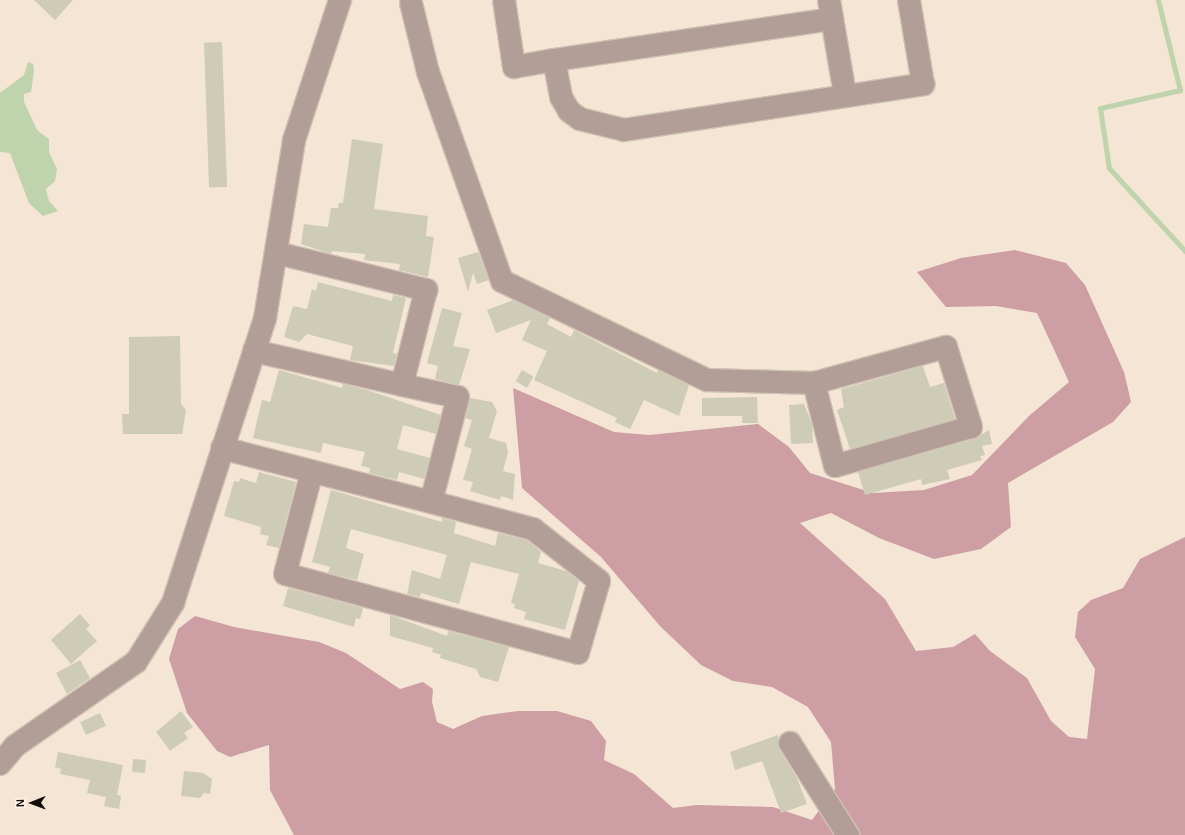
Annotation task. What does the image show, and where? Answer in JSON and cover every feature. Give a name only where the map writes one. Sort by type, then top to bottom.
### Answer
[{"type":"street","points":[[0,764],[21,742],[136,662],[156,636],[176,596],[222,448],[265,318],[277,253],[294,140],[340,0]]},
{"type":"street","points":[[504,0],[514,67],[830,9],[844,94]]},
{"type":"street","points":[[554,60],[561,97],[569,110],[580,119],[624,130],[844,94],[923,84],[909,0]]},
{"type":"street","points":[[410,1],[428,72],[502,281],[707,380],[814,383],[946,347],[971,427],[835,466],[814,383]]},
{"type":"street","points":[[277,253],[426,290],[402,385]]},
{"type":"street","points":[[254,351],[458,397],[431,502]]},
{"type":"street","points":[[222,448],[312,471],[533,529],[599,581],[578,653],[285,574],[312,471]]},
{"type":"street","points":[[790,743],[848,835]]},
{"type":"shaded area","points":[[28,62],[33,64],[34,71],[31,92],[24,94],[24,102],[37,130],[49,139],[49,152],[57,169],[55,181],[46,189],[49,201],[58,211],[43,216],[29,203],[10,153],[0,152],[0,93],[24,75]]},
{"type":"shaded area","points":[[1015,250],[1066,263],[1085,285],[1124,372],[1131,402],[1113,422],[1008,483],[1011,527],[981,549],[934,559],[879,538],[831,513],[800,523],[885,599],[916,651],[953,647],[975,634],[990,651],[1027,678],[1051,721],[1069,737],[1087,739],[1095,669],[1075,637],[1078,612],[1091,600],[1123,588],[1140,559],[1185,537],[1185,835],[294,835],[270,790],[269,745],[230,757],[217,751],[187,713],[169,659],[178,629],[195,616],[234,627],[319,642],[346,653],[400,689],[423,682],[433,689],[432,702],[437,722],[453,729],[482,716],[518,711],[557,711],[591,721],[606,741],[604,760],[634,774],[673,808],[697,805],[773,807],[812,820],[835,789],[831,742],[808,707],[772,687],[733,681],[701,665],[660,626],[601,557],[522,488],[513,388],[614,432],[649,435],[758,424],[789,447],[810,473],[873,493],[924,490],[972,475],[1029,416],[1069,382],[1037,313],[996,306],[946,307],[917,272],[961,258]]},
{"type":"building","points":[[34,0],[73,0],[55,20]]},
{"type":"building","points":[[222,42],[227,187],[209,188],[204,43]]},
{"type":"building","points":[[352,139],[383,144],[374,209],[428,216],[426,236],[434,237],[428,277],[399,270],[400,264],[364,260],[365,254],[332,251],[331,254],[301,244],[304,224],[328,227],[331,208],[338,208],[339,203],[343,203]]},
{"type":"building","points":[[478,252],[489,280],[477,284],[473,273],[468,292],[458,258]]},
{"type":"building","points":[[318,282],[392,301],[393,295],[406,298],[393,353],[397,354],[394,366],[350,360],[353,346],[307,334],[299,342],[284,337],[293,306],[307,309],[312,289],[316,291]]},
{"type":"building","points":[[513,300],[550,318],[547,324],[571,337],[574,330],[657,373],[658,370],[689,385],[679,416],[644,400],[630,429],[615,422],[617,418],[534,380],[547,351],[522,340],[531,320],[496,333],[487,310]]},
{"type":"building","points":[[442,308],[462,313],[453,346],[470,349],[459,385],[435,379],[438,366],[427,363]]},
{"type":"building","points":[[180,336],[181,404],[186,410],[182,434],[123,434],[122,414],[129,414],[129,337]]},
{"type":"building","points":[[923,366],[930,387],[944,383],[955,419],[850,449],[837,410],[844,407],[841,389]]},
{"type":"building","points":[[279,370],[342,388],[343,384],[367,390],[441,415],[436,434],[403,425],[397,449],[430,458],[424,479],[399,472],[397,480],[369,473],[370,468],[361,466],[365,452],[323,443],[321,453],[253,438],[262,400],[270,402]]},
{"type":"building","points":[[522,370],[533,376],[527,388],[516,381]]},
{"type":"building","points":[[757,397],[758,423],[742,423],[742,416],[702,416],[702,398]]},
{"type":"building","points":[[470,398],[492,402],[497,411],[489,438],[506,443],[508,452],[503,471],[515,474],[513,500],[501,496],[500,500],[470,491],[473,482],[463,480],[472,449],[464,446],[472,420],[465,418]]},
{"type":"building","points":[[804,404],[812,424],[813,443],[791,444],[789,405]]},
{"type":"building","points":[[989,430],[992,444],[982,446],[985,455],[980,456],[982,460],[947,470],[950,479],[922,485],[921,479],[865,495],[858,472],[974,439]]},
{"type":"building","points":[[259,472],[296,482],[279,548],[266,545],[269,536],[260,534],[261,527],[224,516],[234,481],[239,482],[240,478],[256,483]]},
{"type":"building","points":[[331,490],[442,522],[442,518],[456,522],[454,533],[495,546],[498,533],[527,540],[541,552],[538,563],[566,571],[579,581],[565,630],[524,619],[526,612],[514,608],[515,604],[511,603],[519,574],[471,562],[459,604],[421,593],[420,597],[407,594],[412,570],[440,579],[447,555],[351,529],[346,548],[364,554],[357,580],[328,573],[330,567],[312,562]]},
{"type":"building","points":[[288,588],[363,608],[360,619],[356,618],[354,627],[283,606]]},
{"type":"building","points":[[80,614],[90,625],[86,629],[97,641],[71,664],[51,640]]},
{"type":"building","points":[[390,615],[447,636],[448,631],[509,647],[498,682],[480,677],[476,669],[440,658],[441,655],[432,652],[433,648],[390,636]]},
{"type":"building","points":[[80,660],[90,678],[67,694],[56,673]]},
{"type":"building","points":[[181,711],[193,727],[184,733],[188,738],[170,751],[156,732]]},
{"type":"building","points":[[100,713],[106,726],[86,735],[80,722]]},
{"type":"building","points":[[778,735],[779,749],[797,778],[807,804],[781,813],[762,761],[735,770],[730,752]]},
{"type":"building","points":[[58,752],[123,765],[117,795],[121,796],[119,809],[104,806],[106,797],[87,793],[90,780],[60,774],[61,769],[55,767]]},
{"type":"building","points":[[133,759],[146,760],[145,773],[132,772]]},
{"type":"building","points":[[184,771],[203,773],[212,779],[210,794],[204,793],[200,798],[181,796]]},
{"type":"waterway","points":[[1158,0],[1180,90],[1100,108],[1109,168],[1185,251]]}]
